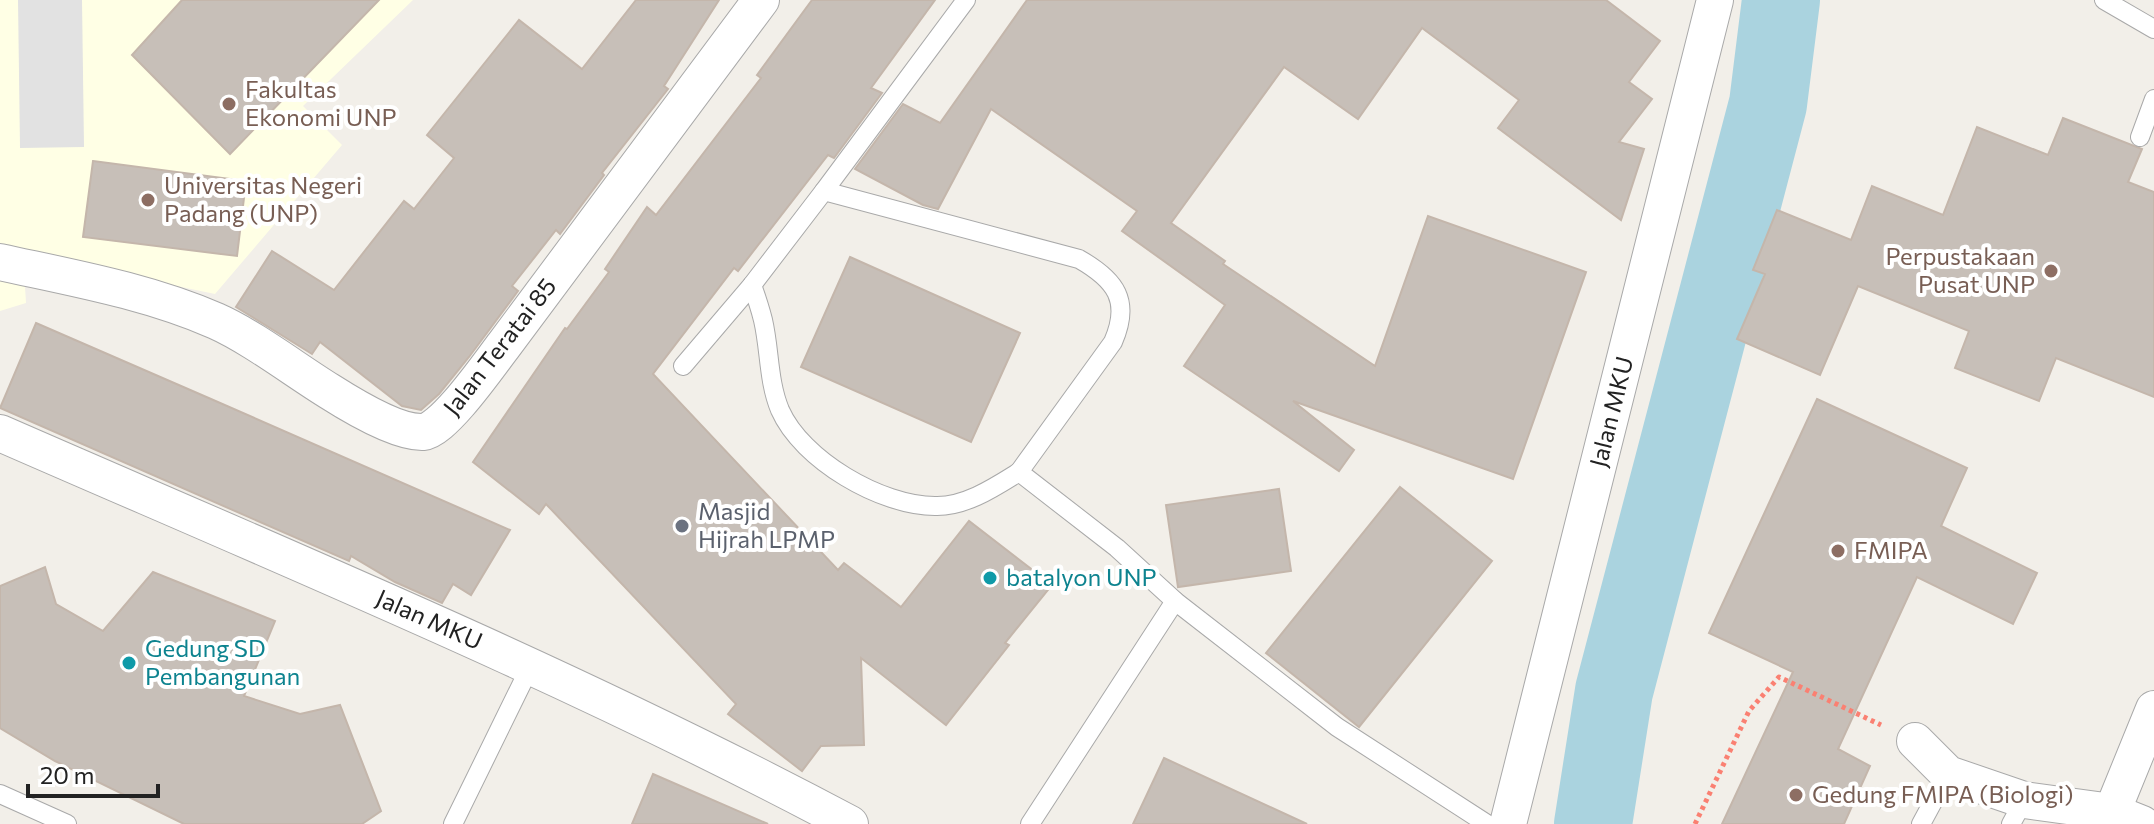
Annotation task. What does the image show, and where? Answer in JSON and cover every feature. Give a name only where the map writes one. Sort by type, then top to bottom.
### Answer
[{"type":"street","name":"Jalan Teratai 85","points":[[0,262],[168,302],[219,322],[336,395],[405,429],[425,432],[440,425],[488,365],[761,0]]},
{"type":"street","name":"Jalan MKU","points":[[1508,824],[1715,0]]},
{"type":"street","name":"Jalan MKU","points":[[0,433],[531,665],[850,824]]},
{"type":"street","points":[[1915,741],[1948,774],[2018,812],[2127,818],[2154,709]]},
{"type":"lane","points":[[683,366],[752,285],[966,0]]},
{"type":"lane","points":[[2104,0],[2154,29]]},
{"type":"lane","points":[[2140,137],[2154,99]]},
{"type":"lane","points":[[752,285],[764,322],[770,379],[789,426],[806,448],[838,472],[888,496],[914,504],[937,507],[988,491],[1019,472],[1113,342],[1121,324],[1120,298],[1101,272],[1079,259],[824,191]]},
{"type":"lane","points":[[1019,472],[1117,548],[1175,601],[1337,727],[1487,824]]},
{"type":"lane","points":[[1030,824],[1175,601]]},
{"type":"lane","points":[[453,824],[531,665]]},
{"type":"lane","points":[[1921,824],[1948,774]]},
{"type":"lane","points":[[0,794],[67,824]]},
{"type":"path","points":[[1695,824],[1749,711],[1779,677],[1915,741]]},
{"type":"shaded area","name":"Universitas Negeri Padang (UNP)","points":[[0,0],[413,0],[303,106],[342,145],[215,294],[23,254],[26,303],[0,311]]},
{"type":"shaded area","points":[[18,0],[82,0],[84,147],[20,148]]},
{"type":"building","name":"Fakultas Ekonomi UNP","points":[[182,0],[379,0],[230,154],[132,55]]},
{"type":"building","points":[[636,0],[719,0],[664,86],[668,89],[602,173],[604,175],[560,234],[556,230],[512,286],[518,291],[469,357],[439,394],[421,410],[402,406],[320,342],[312,354],[236,307],[272,251],[334,290],[404,201],[414,209],[454,158],[427,135],[519,20],[582,69]]},
{"type":"building","points":[[812,0],[935,0],[871,88],[882,93],[834,158],[828,155],[738,271],[734,268],[653,374],[838,570],[844,563],[901,607],[969,521],[1052,585],[1005,643],[1009,645],[946,725],[861,658],[864,745],[821,746],[802,771],[728,714],[736,704],[546,504],[539,514],[473,462],[565,328],[609,272],[605,269],[647,207],[656,215],[761,78],[757,75]]},
{"type":"building","points":[[1027,0],[1606,0],[1660,41],[1629,82],[1652,99],[1619,142],[1644,149],[1621,220],[1498,128],[1519,100],[1422,28],[1358,119],[1284,67],[1171,223],[1225,261],[1223,264],[1375,366],[1428,216],[1586,272],[1513,479],[1293,401],[1354,450],[1339,471],[1184,366],[1225,305],[1122,231],[1137,211],[991,109],[938,209],[923,205],[855,169],[903,104],[940,123]]},
{"type":"building","points":[[2063,118],[2142,149],[2128,182],[2154,192],[2154,397],[2056,358],[2039,401],[1955,368],[1969,331],[1858,286],[1820,375],[1737,339],[1765,274],[1753,270],[1777,210],[1851,240],[1872,186],[1943,215],[1977,127],[2048,155]]},
{"type":"building","points":[[93,161],[246,181],[237,256],[83,237]]},
{"type":"building","points":[[850,257],[1020,333],[971,442],[801,367]]},
{"type":"building","points":[[36,323],[510,530],[471,595],[453,584],[442,603],[395,582],[351,556],[349,561],[0,408]]},
{"type":"building","name":"FMIPA","points":[[1817,399],[1967,468],[1941,526],[2037,573],[2013,624],[1917,577],[1838,749],[1870,766],[1844,824],[1722,824],[1793,672],[1709,633]]},
{"type":"building","points":[[1400,487],[1492,561],[1359,727],[1266,653]]},
{"type":"building","points":[[1279,489],[1291,571],[1178,587],[1166,505]]},
{"type":"building","name":"Gedung SD Pembangunan","points":[[45,567],[56,604],[103,631],[153,572],[275,621],[244,696],[300,714],[340,705],[381,811],[362,824],[184,824],[55,761],[0,728],[0,586]]},
{"type":"building","points":[[1164,758],[1307,824],[1133,824]]},
{"type":"building","points":[[653,774],[768,824],[632,824]]},
{"type":"waterway","points":[[1593,824],[1614,691],[1768,104],[1781,0]]},
{"type":"place","name":"Fakultas Ekonomi UNP","points":[[229,104]]},
{"type":"place","name":"Universitas Negeri Padang (UNP)","points":[[148,200]]},
{"type":"place","name":"Perpustakaan Pusat UNP","points":[[2051,271]]},
{"type":"place","name":"Masjid Hijrah LPMP","points":[[682,526]]},
{"type":"place","name":"FMIPA","points":[[1838,551]]},
{"type":"place","name":"batalyon UNP","points":[[990,578]]},
{"type":"place","name":"Gedung SD Pembangunan","points":[[129,663]]},
{"type":"place","name":"Gedung FMIPA (Biologi)","points":[[1796,795]]}]
